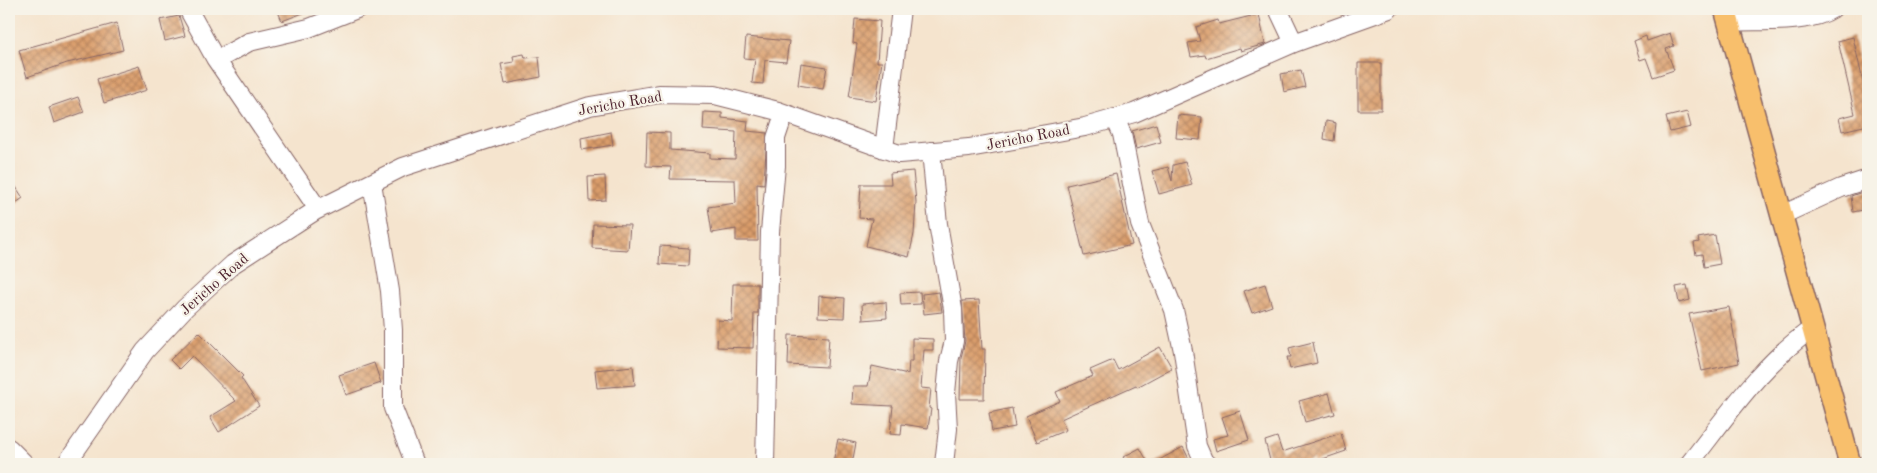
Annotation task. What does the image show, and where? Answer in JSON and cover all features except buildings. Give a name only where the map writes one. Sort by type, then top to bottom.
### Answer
[{"type":"main road","points":[[1727,15],[1850,464]]},
{"type":"street","points":[[188,9],[217,60],[318,209]]},
{"type":"street","points":[[217,60],[249,42],[308,28],[357,9]]},
{"type":"street","points":[[884,149],[901,9]]},
{"type":"street","points":[[1278,9],[1294,43]]},
{"type":"street","name":"Jericho Road","points":[[66,464],[145,351],[185,308],[234,264],[318,209],[403,167],[590,106],[659,94],[715,95],[784,114],[899,154],[969,148],[1084,127],[1134,113],[1294,43],[1389,9]]},
{"type":"street","points":[[1727,15],[1799,19],[1822,14],[1832,9]]},
{"type":"street","points":[[765,464],[770,232],[776,166],[776,138],[784,114]]},
{"type":"street","points":[[1115,118],[1122,134],[1140,224],[1174,310],[1183,351],[1197,446],[1207,464]]},
{"type":"street","points":[[931,151],[938,224],[953,309],[954,341],[946,393],[948,430],[944,464]]},
{"type":"street","points":[[1782,215],[1841,188],[1868,179]]},
{"type":"street","points":[[372,183],[390,291],[393,330],[391,389],[393,408],[415,464]]},
{"type":"street","points":[[1689,464],[1770,364],[1796,339],[1813,328]]},
{"type":"street","points":[[9,448],[26,464]]}]
